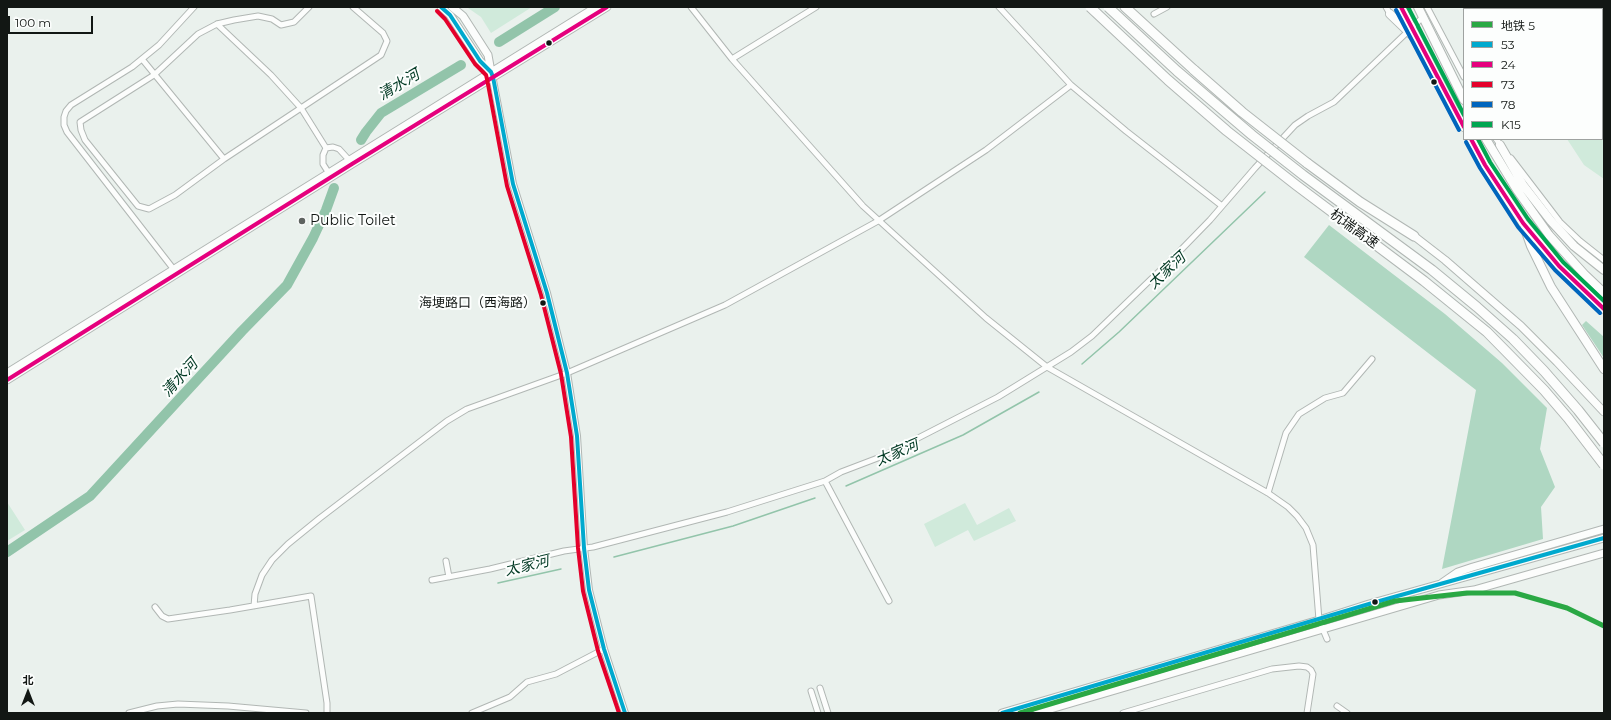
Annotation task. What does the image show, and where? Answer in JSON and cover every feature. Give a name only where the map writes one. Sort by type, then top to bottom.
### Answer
[{"type":"highway","name":"杭瑞高速","points":[[1090,7],[1168,80],[1226,131],[1424,280],[1487,332],[1549,396],[1573,424],[1604,465]]},
{"type":"highway","name":"杭瑞高速","points":[[1108,7],[1182,76],[1252,135],[1303,175],[1432,270],[1513,339],[1549,376],[1604,443]]},
{"type":"highway","points":[[1125,7],[1219,92],[1307,163],[1360,202],[1414,236]]},
{"type":"main road","points":[[441,7],[450,15],[480,61],[492,75]]},
{"type":"main road","points":[[452,7],[463,16],[488,55],[492,75]]},
{"type":"main road","points":[[492,75],[596,7]]},
{"type":"main road","points":[[7,380],[351,161],[607,7]]},
{"type":"main road","points":[[1401,7],[1410,30]]},
{"type":"main road","points":[[1418,7],[1463,98]]},
{"type":"main road","points":[[1388,10],[1410,30],[1420,43],[1454,110],[1463,124]]},
{"type":"main road","points":[[1458,87],[1463,93]]},
{"type":"main road","points":[[1472,140],[1485,165],[1523,222],[1560,266],[1604,310]]},
{"type":"main road","points":[[1487,140],[1517,190],[1549,235],[1584,275],[1604,293]]},
{"type":"main road","points":[[1498,142],[1523,184],[1556,227],[1581,252],[1604,270]]},
{"type":"main road","points":[[1523,222],[1531,246],[1551,287],[1604,369]]},
{"type":"main road","points":[[1414,236],[1445,260],[1548,352],[1604,412]]},
{"type":"main road","points":[[7,373],[175,272]]},
{"type":"main road","points":[[1440,584],[1458,572],[1604,529]]},
{"type":"main road","points":[[1002,713],[1440,584],[1604,538]]},
{"type":"main road","points":[[1037,713],[1439,595],[1474,590],[1604,552]]},
{"type":"street","points":[[175,272],[68,132],[64,125],[64,117],[66,111],[71,105],[142,59],[159,45],[194,7]]},
{"type":"street","points":[[309,7],[294,22],[281,25],[272,19],[258,16],[217,24],[198,34],[154,75],[80,122],[85,140],[138,206],[149,209],[175,195],[224,159],[381,55],[387,41],[383,33],[353,7]]},
{"type":"street","points":[[691,7],[732,59],[862,206],[986,318],[1047,367],[1268,493],[1298,516],[1306,528],[1313,545],[1319,620],[1327,639]]},
{"type":"street","points":[[732,59],[816,7]]},
{"type":"street","points":[[999,7],[1071,85],[1126,131],[1222,206]]},
{"type":"street","points":[[1154,14],[1167,7]]},
{"type":"street","points":[[1427,7],[1463,75]]},
{"type":"street","points":[[432,580],[490,569],[564,551],[593,547],[727,512],[825,481],[841,472],[883,456],[998,397],[1071,352],[1092,336],[1174,257],[1295,125],[1334,102],[1423,17]]},
{"type":"street","points":[[217,24],[271,75],[301,108],[326,148]]},
{"type":"street","points":[[142,59],[224,159]]},
{"type":"street","points":[[492,75],[513,184],[547,293],[567,373],[577,436],[584,548],[589,590],[604,649],[625,713]]},
{"type":"street","points":[[254,606],[255,594],[262,575],[272,560],[288,544],[446,421],[467,408],[567,373],[725,305],[878,221],[986,150],[1071,85]]},
{"type":"street","points":[[1498,142],[1560,222],[1584,245],[1604,260]]},
{"type":"street","points":[[326,148],[333,147],[339,149],[351,161]]},
{"type":"street","points":[[326,148],[323,155],[323,164],[330,175]]},
{"type":"street","points":[[1268,493],[1286,433],[1299,414],[1325,398],[1343,393],[1372,359]]},
{"type":"street","points":[[825,481],[888,601]]},
{"type":"street","points":[[446,561],[449,577]]},
{"type":"street","points":[[155,607],[162,616],[168,618],[254,606],[310,596],[327,703],[327,713]]},
{"type":"street","points":[[472,713],[510,697],[527,682],[556,674],[604,649]]},
{"type":"street","points":[[1123,713],[1260,672],[1299,666],[1307,667],[1313,674],[1307,713]]},
{"type":"street","points":[[820,688],[828,713]]},
{"type":"street","points":[[811,691],[818,713]]},
{"type":"street","points":[[129,713],[157,706],[178,704],[228,706],[306,713]]},
{"type":"street","points":[[1337,706],[1347,713]]},
{"type":"green space","points":[[532,7],[491,33],[481,17],[468,8]]},
{"type":"green space","points":[[1604,7],[1604,179],[1584,165],[1568,140],[1603,140],[1603,8],[1594,8]]},
{"type":"green space","points":[[1329,225],[1445,314],[1502,363],[1547,408],[1540,449],[1555,487],[1541,507],[1543,539],[1442,569],[1476,390],[1304,257]]},
{"type":"green space","points":[[1586,321],[1604,337],[1604,358],[1582,325]]},
{"type":"green space","points":[[7,502],[25,530],[7,541]]},
{"type":"green space","points":[[965,503],[977,525],[1009,508],[1016,521],[974,541],[968,530],[935,547],[924,524]]},
{"type":"waterway","name":"清水河","points":[[499,42],[555,7]]},
{"type":"waterway","name":"清水河","points":[[361,140],[381,113],[461,65]]},
{"type":"waterway","name":"清水河","points":[[7,552],[90,496],[242,331],[287,285],[313,238],[334,188]]},
{"type":"waterway","name":"太家河","points":[[1082,364],[1119,332],[1265,192]]},
{"type":"waterway","name":"太家河","points":[[846,486],[963,435],[1039,392]]},
{"type":"waterway","name":"太家河","points":[[614,557],[733,526],[815,498]]},
{"type":"waterway","name":"太家河","points":[[498,583],[561,569]]},
{"type":"metro line","name":"5","points":[[1020,713],[1395,601],[1467,593],[1515,593],[1567,608],[1604,626]]},
{"type":"transit line","name":"53","points":[[441,7],[450,15],[480,61],[491,72],[493,77],[513,184],[547,293],[567,373],[577,436],[584,548],[589,590],[604,649],[625,713]]},
{"type":"transit line","name":"24","points":[[7,380],[352,164],[607,7]]},
{"type":"transit line","name":"24","points":[[1401,7],[1463,125]]},
{"type":"transit line","name":"K15","points":[[1408,7],[1463,113]]},
{"type":"transit line","name":"78","points":[[1396,10],[1459,130]]},
{"type":"transit line","name":"73","points":[[437,11],[445,19],[475,64],[486,75],[507,186],[541,295],[561,374],[571,437],[578,548],[583,591],[598,651],[619,713]]},
{"type":"transit line","name":"24","points":[[1472,140],[1485,165],[1523,223],[1559,266],[1604,309]]},
{"type":"transit line","name":"K15","points":[[1479,140],[1490,162],[1528,219],[1563,262],[1604,301]]},
{"type":"transit line","name":"78","points":[[1466,142],[1480,168],[1518,227],[1555,270],[1600,313]]},
{"type":"transit line","name":"53","points":[[1002,713],[1369,604],[1604,538]]},
{"type":"place","name":"Public Toilet","points":[[302,221]]},
{"type":"place","name":"海埂路口（西海路）","points":[[543,303]]}]
